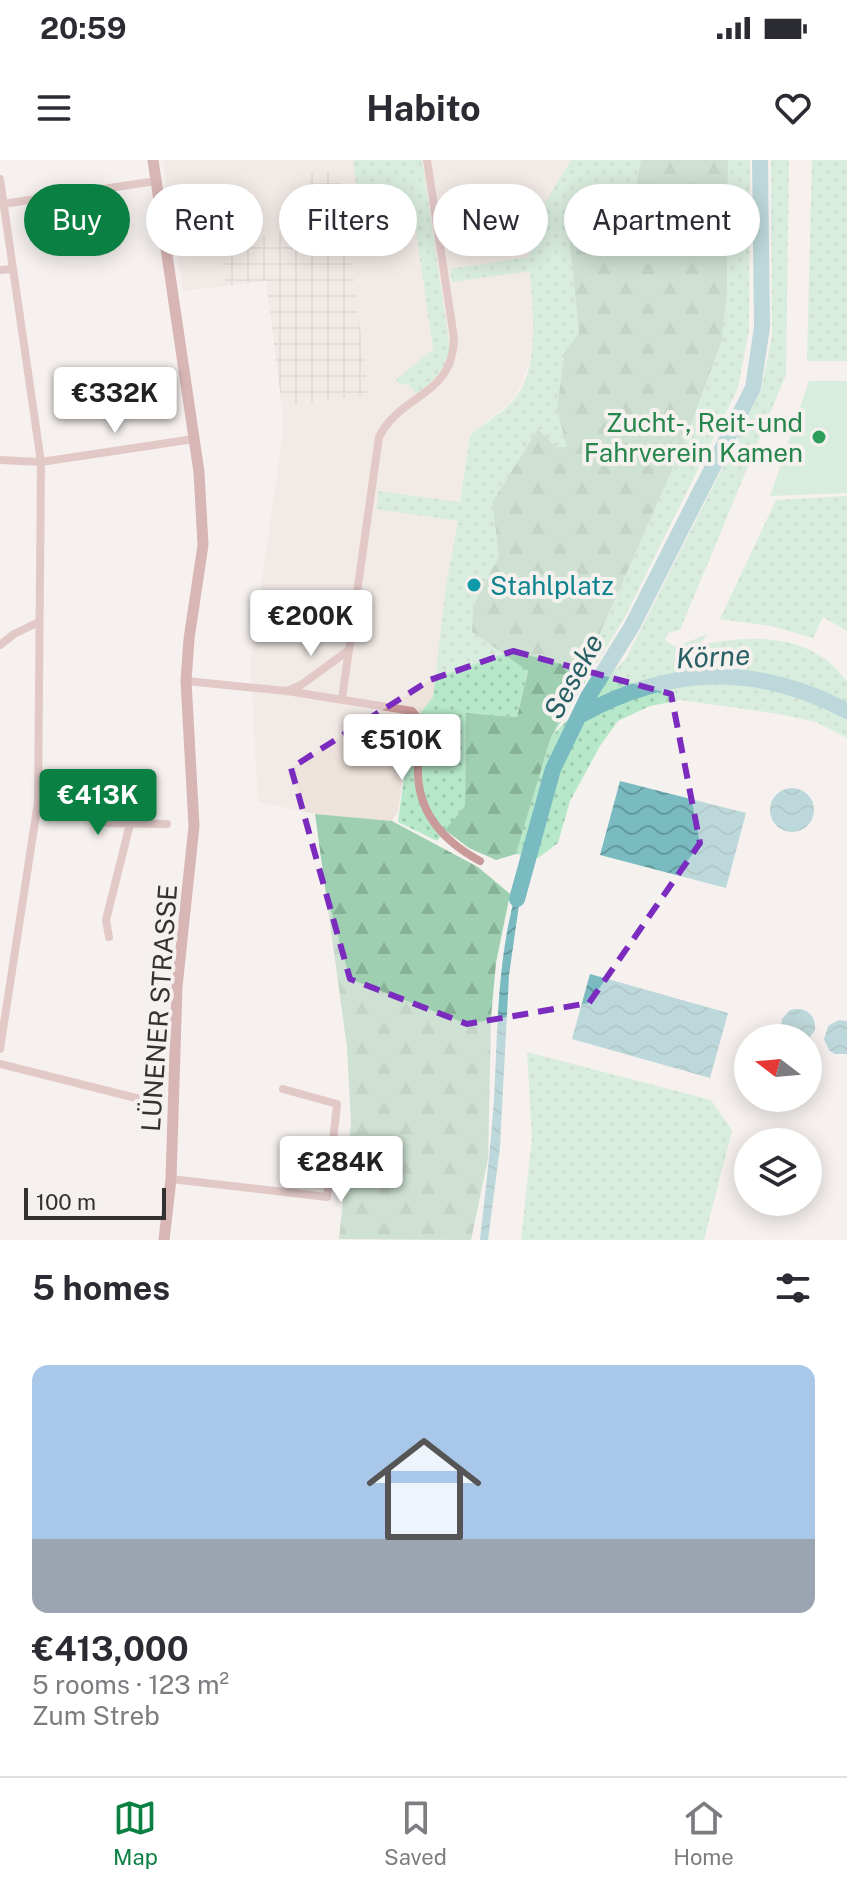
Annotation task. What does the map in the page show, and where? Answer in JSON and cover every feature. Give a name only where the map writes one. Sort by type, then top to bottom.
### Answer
[{"type":"main road","name":"LÜNENER STRASSE","points":[[153,160],[202,499],[203,545],[186,681],[194,826],[174,1028],[171,1179],[166,1240]]},
{"type":"street","points":[[342,699],[379,437],[392,419],[442,379],[454,352],[427,160]]},
{"type":"street","points":[[0,179],[41,462],[38,802],[3,1012],[0,1049]]},
{"type":"street","points":[[3,204],[156,181]]},
{"type":"street","points":[[0,270],[13,269]]},
{"type":"street","points":[[0,460],[41,462],[194,439]]},
{"type":"street","points":[[0,645],[39,622]]},
{"type":"street","points":[[287,691],[301,685],[350,649]]},
{"type":"street","points":[[186,681],[342,699],[404,709],[418,716],[422,731],[418,769],[424,804],[440,833],[461,851],[480,861]]},
{"type":"street","points":[[38,802],[107,823],[167,824]]},
{"type":"street","points":[[109,937],[106,920],[130,824]]},
{"type":"street","points":[[0,1064],[140,1099]]},
{"type":"street","points":[[171,1179],[327,1197],[337,1104],[283,1089]]},
{"type":"highlighted area","points":[[513,651],[671,694],[700,843],[589,1003],[467,1024],[350,979],[291,768],[430,680]]},
{"type":"shaded area","points":[[163,160],[571,160],[548,200],[548,184],[433,184],[433,256],[529,256],[453,282],[530,270],[534,333],[531,358],[515,399],[469,435],[460,502],[379,491],[377,509],[458,521],[446,585],[433,697],[411,725],[398,812],[392,821],[315,814],[258,802],[250,664],[283,431],[282,406],[368,394],[350,256],[417,256],[417,184],[341,184],[339,171],[308,175],[309,184],[279,184],[279,234],[263,236],[263,184],[167,184]]},
{"type":"shaded area","points":[[339,170],[341,184],[309,184],[308,174]]},
{"type":"shaded area","points":[[279,234],[279,256],[350,256],[369,395],[282,406],[266,281],[226,286],[222,256],[263,256],[263,236]]},
{"type":"shaded area","points":[[178,256],[222,256],[226,286],[183,291]]},
{"type":"green space","points":[[353,160],[422,160],[433,234],[433,256],[436,256],[450,348],[438,374],[416,394],[408,384],[400,385],[396,380],[433,349],[417,238],[417,184],[356,184]]},
{"type":"green space","points":[[571,160],[641,160],[636,184],[564,184],[564,256],[571,256],[579,334],[565,351],[567,447],[556,448],[537,430],[492,502],[499,556],[473,606],[472,632],[528,670],[517,717],[466,713],[465,806],[437,841],[398,822],[411,725],[433,697],[446,585],[458,521],[376,509],[379,491],[460,502],[470,435],[509,405],[523,387],[531,355],[533,320],[530,271],[452,282],[450,269],[529,256],[548,256],[550,195]]},
{"type":"green space","points":[[641,160],[728,160],[728,184],[636,184]]},
{"type":"green space","points":[[728,160],[750,160],[750,184],[728,184]]},
{"type":"green space","points":[[771,160],[789,160],[786,375],[680,630],[668,633],[665,640],[675,647],[708,634],[698,646],[730,640],[763,639],[811,651],[828,661],[847,681],[847,738],[816,722],[779,714],[681,700],[650,706],[618,721],[600,746],[570,801],[558,843],[538,858],[516,854],[550,740],[684,443],[722,340],[727,256],[749,256],[749,330],[738,388],[625,617],[553,735],[627,657],[761,391],[772,336]]},
{"type":"green space","points":[[812,160],[847,160],[847,361],[807,361]]},
{"type":"green space","points":[[571,256],[727,256],[722,340],[684,443],[550,740],[516,854],[496,860],[469,848],[445,830],[465,806],[466,713],[517,717],[528,671],[472,632],[473,606],[499,556],[492,502],[538,429],[556,447],[567,447],[557,409],[565,351],[579,333]]},
{"type":"green space","name":"Zucht-, Reit- und Fahrverein Kamen","points":[[809,381],[847,381],[847,493],[770,496]]},
{"type":"green space","points":[[847,496],[847,631],[823,617],[813,638],[771,626],[720,619],[776,500]]},
{"type":"green space","points":[[315,814],[392,821],[478,867],[510,894],[496,963],[491,1017],[488,1159],[471,1240],[339,1239],[351,1124],[347,1047]]},
{"type":"green space","points":[[527,1052],[711,1100],[732,1130],[704,1240],[521,1240],[532,1138]]},
{"type":"water","points":[[620,781],[746,813],[726,888],[600,855]]},
{"type":"water","points":[[792,788],[807,795],[814,810],[807,825],[792,832],[777,825],[770,810],[777,795]]},
{"type":"water","points":[[520,879],[527,880],[519,905],[509,975],[500,1147],[488,1240],[480,1240],[493,1117],[503,960]]},
{"type":"water","points":[[590,974],[728,1013],[710,1078],[572,1039]]},
{"type":"water","points":[[790,1010],[808,1012],[814,1024],[781,1024]]},
{"type":"water","points":[[839,1020],[847,1021],[847,1054],[835,1054],[829,1050],[824,1039],[828,1026]]},
{"type":"waterway","name":"Seseke","points":[[517,899],[553,769],[588,697],[632,626],[753,388],[762,327],[760,160]]},
{"type":"waterway","name":"Körne","points":[[581,715],[647,687],[713,677],[746,678],[780,684],[847,711]]},
{"type":"place","name":"Zucht-, Reit- und Fahrverein Kamen","points":[[819,437]]},
{"type":"place","name":"Stahlplatz","points":[[474,585]]}]
